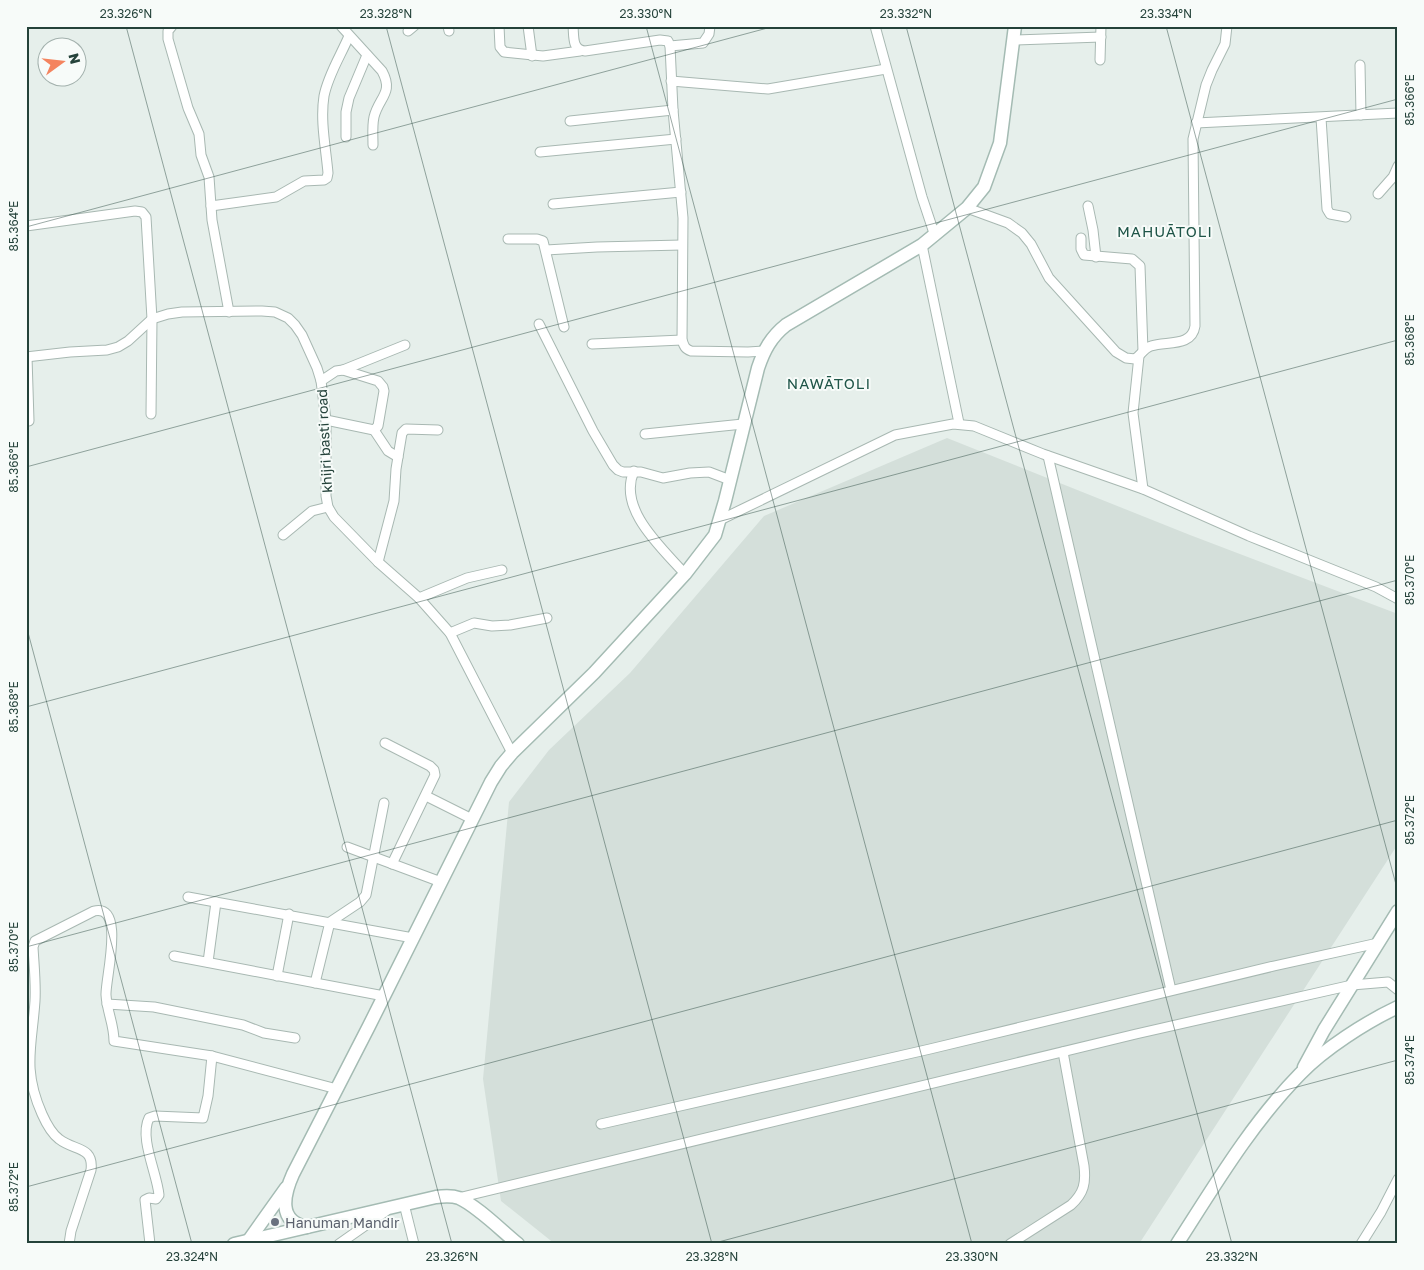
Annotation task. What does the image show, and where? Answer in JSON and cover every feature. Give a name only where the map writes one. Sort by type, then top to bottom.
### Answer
[{"type":"main road","points":[[307,1227],[295,1224],[286,1213],[285,1197],[288,1186],[491,782],[512,753],[594,673],[685,574],[715,535],[758,368],[764,350],[777,332],[922,245],[967,208],[984,187],[1000,143],[1015,26]]},
{"type":"main road","points":[[1301,1072],[1324,1030],[1398,911]]},
{"type":"main road","points":[[1177,1244],[1234,1155],[1278,1097],[1301,1072],[1331,1048],[1398,1007]]},
{"type":"main road","points":[[249,1240],[288,1186]]},
{"type":"main road","points":[[234,1244],[398,1205],[447,1196],[458,1198],[471,1205],[518,1244]]},
{"type":"street","points":[[172,26],[168,31],[168,39],[188,108],[199,134],[201,155],[209,178],[212,220],[229,312]]},
{"type":"street","points":[[341,26],[382,71],[387,84],[384,97],[374,117],[373,146]]},
{"type":"street","points":[[499,26],[501,50],[532,56],[668,41],[670,46],[673,110],[681,192],[682,340],[687,349],[692,351],[748,352],[764,350]]},
{"type":"street","points":[[528,26],[532,56]]},
{"type":"street","points":[[573,26],[576,48],[580,50]]},
{"type":"street","points":[[670,46],[698,45],[703,43],[709,34],[710,26]]},
{"type":"street","points":[[875,26],[934,236]]},
{"type":"street","points":[[1100,60],[1101,26]]},
{"type":"street","points":[[967,208],[1008,223],[1022,233],[1031,244],[1049,278],[1121,356],[1131,359],[1151,346],[1186,340],[1191,337],[1194,332],[1193,139],[1206,85],[1225,44],[1227,26]]},
{"type":"street","points":[[211,206],[276,197],[304,181],[324,180],[327,178],[323,106],[329,81],[349,36]]},
{"type":"street","points":[[1013,40],[1101,37]]},
{"type":"street","points":[[346,137],[346,112],[349,98],[367,55]]},
{"type":"street","points":[[1360,65],[1361,115]]},
{"type":"street","points":[[671,81],[768,89],[886,69]]},
{"type":"street","points":[[570,121],[673,110]]},
{"type":"street","points":[[1196,123],[1398,113]]},
{"type":"street","points":[[1320,118],[1327,209],[1330,214],[1346,217]]},
{"type":"street","points":[[540,152],[676,139]]},
{"type":"street","points":[[1378,194],[1393,177],[1398,166]]},
{"type":"street","points":[[553,204],[681,192]]},
{"type":"street","points":[[1088,206],[1096,257]]},
{"type":"street","points":[[26,226],[135,211],[142,212],[146,217],[152,319],[151,414]]},
{"type":"street","points":[[508,238],[543,241],[564,327]]},
{"type":"street","points":[[1081,238],[1084,255],[1132,260],[1140,266],[1141,354],[1133,413],[1143,489]]},
{"type":"street","points":[[546,250],[597,246],[682,245]]},
{"type":"street","points":[[922,245],[959,423]]},
{"type":"street","name":"khijri basti road","points":[[27,357],[113,349],[122,345],[152,319],[168,314],[182,312],[275,312],[288,318],[302,335],[321,381],[326,420],[326,496],[328,507],[334,516],[378,562],[418,598],[450,633],[512,753]]},
{"type":"street","points":[[539,324],[593,431],[613,465],[623,472],[634,471],[662,478],[709,472],[730,480]]},
{"type":"street","points":[[592,344],[682,340]]},
{"type":"street","points":[[321,381],[336,371],[343,370],[405,345]]},
{"type":"street","points":[[27,357],[29,421]]},
{"type":"street","points":[[343,370],[378,381],[383,387],[384,391],[378,426],[374,430]]},
{"type":"street","points":[[326,420],[374,430],[388,451],[398,457]]},
{"type":"street","points":[[720,520],[895,435],[959,423],[974,426],[1048,456],[1143,489],[1249,536],[1376,587],[1398,599]]},
{"type":"street","points":[[645,434],[743,424]]},
{"type":"street","points":[[378,562],[394,501],[398,457],[403,430],[406,428],[438,430]]},
{"type":"street","points":[[1048,456],[1171,990]]},
{"type":"street","points":[[634,471],[631,484],[637,518],[685,574]]},
{"type":"street","points":[[283,535],[312,511],[328,507]]},
{"type":"street","points":[[418,598],[467,578],[502,570]]},
{"type":"street","points":[[450,633],[474,623],[492,626],[510,625],[547,618]]},
{"type":"street","points":[[385,743],[430,766],[434,770],[434,779],[392,864]]},
{"type":"street","points":[[426,796],[472,819]]},
{"type":"street","points":[[315,983],[330,922],[360,902],[366,895],[384,803]]},
{"type":"street","points":[[347,847],[441,882]]},
{"type":"street","points":[[188,896],[413,938]]},
{"type":"street","points":[[208,962],[216,902]]},
{"type":"street","points":[[69,1244],[71,1231],[92,1163],[91,1158],[86,1152],[68,1144],[52,1132],[44,1118],[34,1091],[29,1069],[35,1002],[35,941],[94,911],[104,911],[112,927],[106,985],[114,1041],[212,1056],[337,1089]]},
{"type":"street","points":[[277,976],[289,914]]},
{"type":"street","points":[[601,1124],[930,1049],[1171,990],[1378,943]]},
{"type":"street","points":[[174,956],[384,996]]},
{"type":"street","points":[[458,1198],[1063,1052],[1352,986],[1388,982],[1398,990]]},
{"type":"street","points":[[108,1004],[154,1007],[242,1025],[264,1033],[294,1038]]},
{"type":"street","points":[[1010,1244],[1071,1205],[1084,1188],[1086,1177],[1063,1052]]},
{"type":"street","points":[[150,1244],[145,1202],[147,1199],[158,1198],[159,1192],[147,1143],[147,1122],[149,1118],[155,1116],[201,1119],[205,1117],[212,1056]]},
{"type":"street","points":[[1361,1244],[1381,1212],[1398,1179]]},
{"type":"street","points":[[339,1244],[398,1205],[414,1244]]},
{"type":"shaded area","points":[[947,438],[1190,535],[1398,614],[1398,844],[1139,1244],[555,1244],[501,1201],[483,1079],[509,802],[549,750],[630,673],[764,516]]},
{"type":"place","name":"Hanuman Mandir","points":[[275,1222]]},
{"type":"district","name":"MAHUĀTOLI","points":[[1165,231]]},
{"type":"district","name":"NAWĀTOLI","points":[[829,383]]}]
